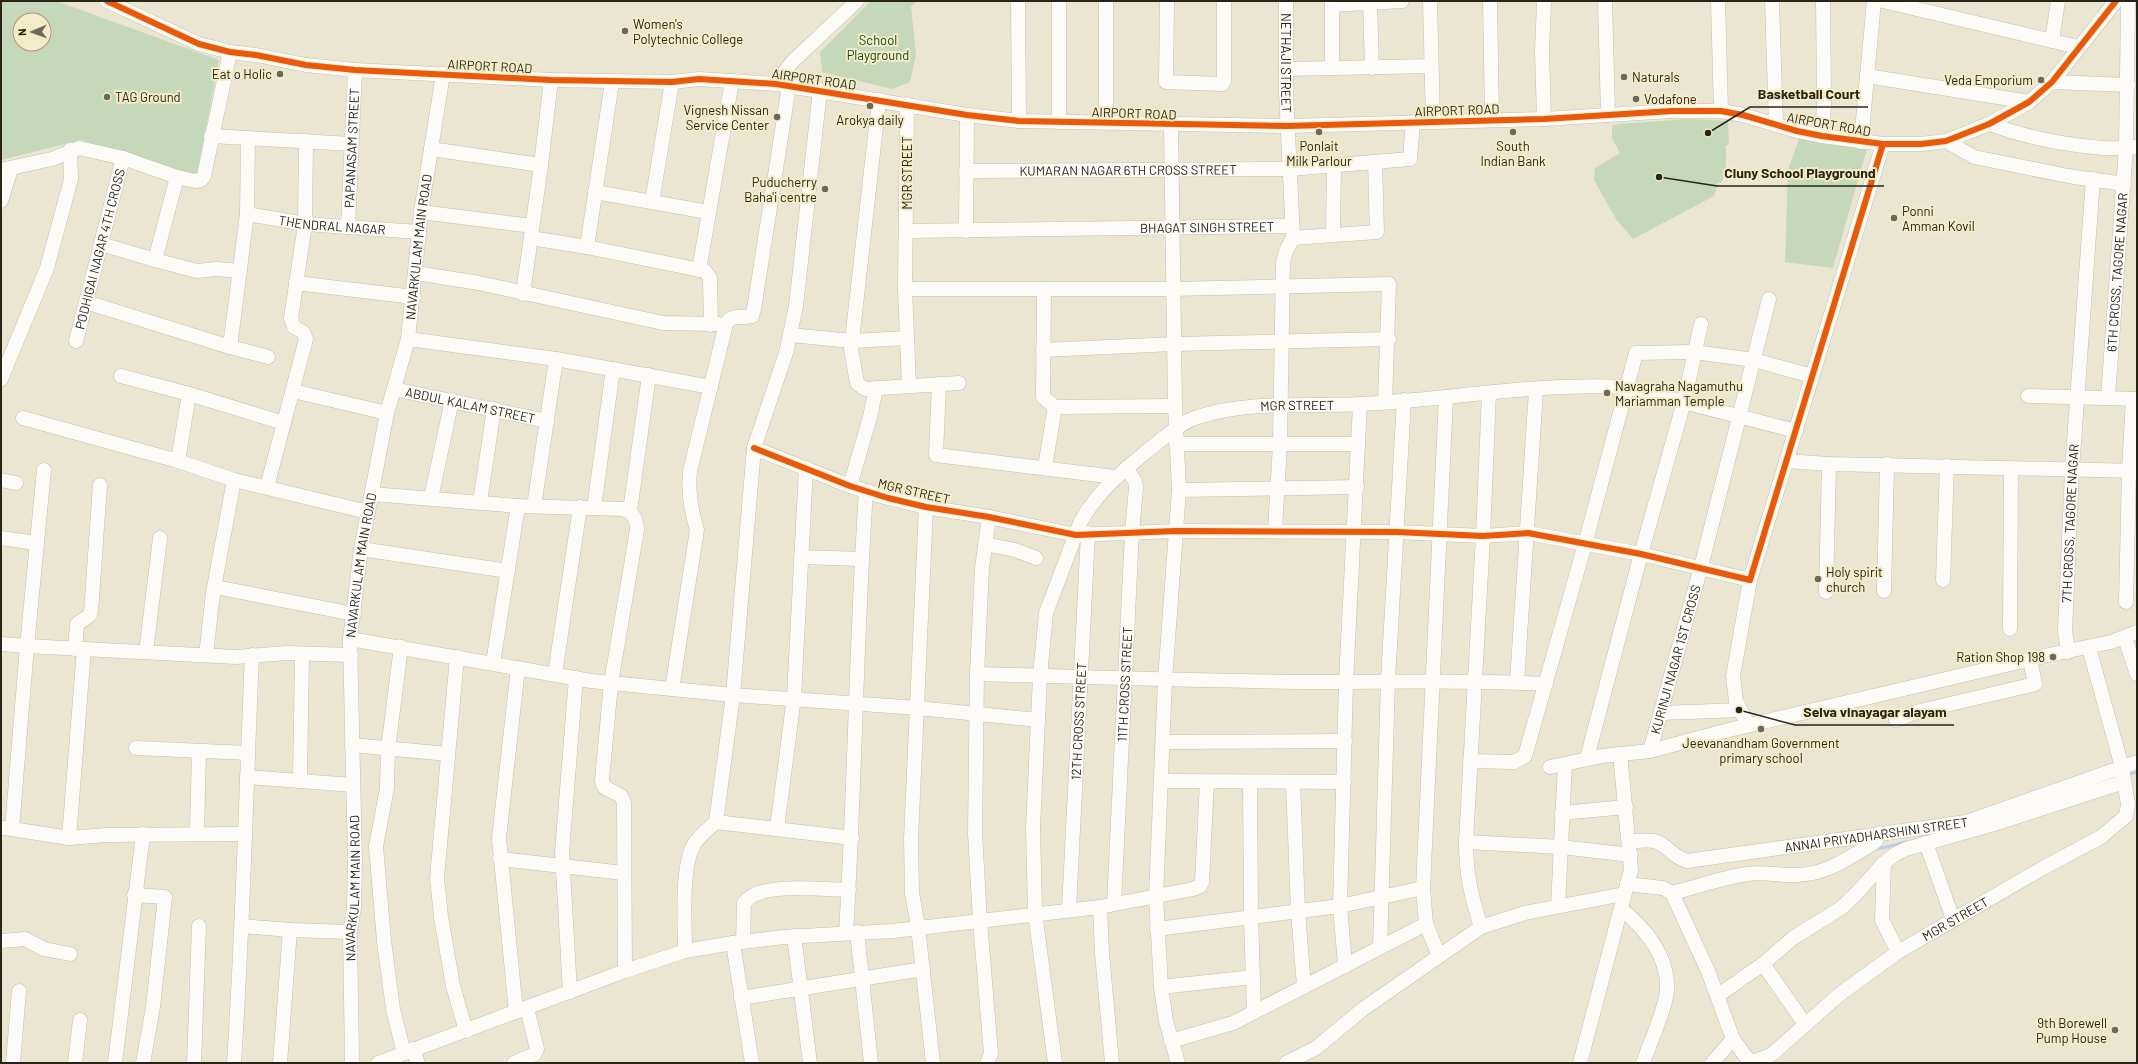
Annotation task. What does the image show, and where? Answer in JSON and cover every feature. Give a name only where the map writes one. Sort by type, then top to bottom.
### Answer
[{"type":"street","name":"AIRPORT ROAD","points":[[107,1],[199,44],[230,52],[256,55],[306,65],[355,70],[612,82],[672,82],[699,79],[732,81],[820,90],[1019,122],[1106,122],[1171,125],[1287,126],[1492,119],[1544,119],[1672,111],[1721,111],[1822,136],[1882,144],[1921,144],[1946,141],[1989,124],[2029,102],[2052,82],[2078,47],[2116,1]]},
{"type":"street","points":[[672,689],[697,530],[690,508],[688,492],[690,471],[726,324],[729,319],[734,317],[745,318],[752,316],[754,309],[782,85],[792,62],[858,1]]},
{"type":"street","points":[[1018,1],[1019,122]]},
{"type":"street","points":[[1059,1],[1059,122]]},
{"type":"street","points":[[1106,1],[1106,122]]},
{"type":"street","points":[[1167,1],[1166,82],[1223,83],[1224,1]]},
{"type":"street","name":"NETHAJI STREET","points":[[1286,1],[1287,126],[1290,169]]},
{"type":"street","points":[[1332,67],[1332,3],[1402,1]]},
{"type":"street","points":[[1430,1],[1433,122]]},
{"type":"street","points":[[1490,1],[1492,119]]},
{"type":"street","points":[[1544,1],[1542,51],[1544,119]]},
{"type":"street","points":[[1605,1],[1608,115]]},
{"type":"street","points":[[1718,1],[1721,111]]},
{"type":"street","points":[[1772,1],[1776,125]]},
{"type":"street","points":[[1822,136],[1824,104],[1823,1]]},
{"type":"street","points":[[1861,142],[1874,1]]},
{"type":"street","points":[[1883,1],[2078,47]]},
{"type":"street","points":[[2052,41],[2058,1]]},
{"type":"street","name":"6TH CROSS, TAGORE NAGAR","points":[[2108,397],[2124,184],[2132,147],[2128,85],[2128,1]]},
{"type":"street","points":[[1370,2],[1372,68]]},
{"type":"street","points":[[1,201],[6,169],[52,159],[70,150],[79,148],[123,158],[177,177],[195,181],[201,180],[204,176],[211,136],[230,52]]},
{"type":"street","points":[[1286,69],[1431,66]]},
{"type":"street","name":"PAPANASAM STREET","points":[[348,227],[355,70]]},
{"type":"street","name":"NAVARKULAM MAIN ROAD","points":[[352,1063],[350,932],[355,892],[350,638],[361,548],[387,413],[408,339],[414,297],[421,212],[443,74]]},
{"type":"street","points":[[1867,76],[2029,102]]},
{"type":"street","points":[[523,294],[551,80]]},
{"type":"street","points":[[699,270],[732,81]]},
{"type":"street","points":[[587,247],[612,82]]},
{"type":"street","points":[[652,202],[672,82]]},
{"type":"street","points":[[2052,82],[2128,85]]},
{"type":"street","points":[[685,951],[686,882],[691,852],[693,846],[716,822],[733,694],[754,448],[786,353],[796,306],[820,90]]},
{"type":"street","points":[[880,100],[851,349],[857,383],[865,389],[959,383]]},
{"type":"street","name":"MGR STREET","points":[[907,104],[907,231],[905,288],[909,386]]},
{"type":"street","points":[[966,231],[968,115]]},
{"type":"street","points":[[1290,169],[1410,159],[1413,122]]},
{"type":"street","points":[[1989,124],[2033,136],[2076,144],[2101,148],[2132,147]]},
{"type":"street","points":[[1171,125],[1175,429],[1179,490],[1165,680],[1156,896],[1161,987],[1166,1021],[1178,1063]]},
{"type":"street","points":[[211,136],[352,144]]},
{"type":"street","points":[[230,347],[246,214],[248,138]]},
{"type":"street","points":[[1946,141],[1974,157],[2124,184]]},
{"type":"street","points":[[267,488],[306,340],[303,332],[294,327],[291,318],[305,224],[306,142]]},
{"type":"street","points":[[1748,725],[1740,710],[1733,687],[1733,676],[1750,580],[1882,144]]},
{"type":"street","points":[[430,149],[541,165]]},
{"type":"street","points":[[1,379],[46,268],[71,179],[70,150]]},
{"type":"street","name":"PODHIGAI NAGAR 4TH CROSS","points":[[76,340],[123,158]]},
{"type":"street","points":[[1275,531],[1280,444],[1282,286],[1286,250],[1293,232],[1334,234],[1377,232],[1375,162]]},
{"type":"street","points":[[1334,165],[1334,234]]},
{"type":"street","name":"BHAGAT SINGH STREET","points":[[907,231],[1172,228],[1293,232],[1290,169]]},
{"type":"street","name":"KUMARAN NAGAR 6TH CROSS STREET","points":[[966,171],[1290,169]]},
{"type":"street","points":[[155,260],[177,177]]},
{"type":"street","name":"7TH CROSS, TAGORE NAGAR","points":[[2068,652],[2065,631],[2072,470],[2093,179]]},
{"type":"street","points":[[595,192],[708,212]]},
{"type":"street","points":[[421,212],[532,232],[587,247],[705,271],[710,278],[711,325]]},
{"type":"street","name":"THENDRAL NAGAR","points":[[246,214],[305,224],[419,232]]},
{"type":"street","points":[[101,244],[197,271],[216,269],[240,271]]},
{"type":"street","points":[[416,273],[479,283],[523,294],[663,323],[711,325],[726,324]]},
{"type":"street","points":[[296,283],[414,297]]},
{"type":"street","points":[[905,288],[1173,289],[1389,284],[1389,339],[1385,402]]},
{"type":"street","points":[[1044,289],[1043,397],[1055,407],[1175,406]]},
{"type":"street","name":"KURINJI NAGAR 1ST CROSS","points":[[1650,751],[1702,567],[1769,299]]},
{"type":"street","points":[[86,302],[230,347],[268,357]]},
{"type":"street","points":[[1587,758],[1641,554],[1684,402],[1701,324]]},
{"type":"street","points":[[790,335],[852,340],[907,338]]},
{"type":"street","points":[[408,339],[556,359],[711,387]]},
{"type":"street","points":[[1043,350],[1174,344],[1389,339]]},
{"type":"street","points":[[1470,761],[1514,762],[1525,756],[1586,544],[1625,388],[1636,353],[1694,352],[1754,360],[1812,376]]},
{"type":"street","points":[[534,506],[556,359]]},
{"type":"street","points":[[594,508],[613,369]]},
{"type":"street","points":[[625,972],[624,803],[621,796],[604,787],[602,780],[611,683],[637,530],[637,524],[630,511],[649,375]]},
{"type":"street","points":[[121,376],[189,394],[284,423]]},
{"type":"street","points":[[939,384],[936,455],[1045,467],[1120,473]]},
{"type":"street","name":"MGR STREET","points":[[754,448],[850,486],[926,507],[1082,534],[1088,509],[1120,473],[1175,429],[1196,417],[1224,410],[1281,406],[1360,404],[1488,393],[1602,386],[1625,388],[1796,431]]},
{"type":"street","name":"ABDUL KALAM STREET","points":[[394,388],[547,421]]},
{"type":"street","points":[[850,486],[870,417],[876,388]]},
{"type":"street","points":[[1517,682],[1528,533],[1536,390]]},
{"type":"street","points":[[293,391],[387,413]]},
{"type":"street","points":[[1481,927],[1468,882],[1466,842],[1484,536],[1488,393]]},
{"type":"street","points":[[178,461],[189,394]]},
{"type":"street","points":[[2028,396],[2077,396],[2135,399],[2126,602]]},
{"type":"street","points":[[1439,956],[1426,924],[1423,888],[1446,397]]},
{"type":"street","points":[[431,498],[452,400]]},
{"type":"street","points":[[1380,948],[1388,680],[1404,400]]},
{"type":"street","points":[[1345,966],[1340,906],[1346,682],[1355,532],[1360,404]]},
{"type":"street","points":[[1045,467],[1055,407]]},
{"type":"street","points":[[480,502],[494,409]]},
{"type":"street","points":[[23,418],[178,461],[234,480],[368,512]]},
{"type":"street","points":[[1176,444],[1358,444]]},
{"type":"street","points":[[1786,461],[1828,464],[1887,464],[2133,471]]},
{"type":"street","points":[[1826,592],[1828,464]]},
{"type":"street","points":[[1884,591],[1887,464]]},
{"type":"street","points":[[1943,580],[1947,466]]},
{"type":"street","points":[[777,829],[794,697],[806,468]]},
{"type":"street","points":[[2010,629],[2011,468]]},
{"type":"street","points":[[44,470],[27,646],[6,829],[69,838],[143,834],[244,834]]},
{"type":"street","name":"11TH CROSS STREET","points":[[1114,904],[1132,532],[1136,488],[1135,481],[1120,473]]},
{"type":"street","points":[[1,480],[16,483]]},
{"type":"street","points":[[206,655],[214,587],[234,480]]},
{"type":"street","points":[[69,838],[79,649],[77,624],[90,615],[91,612],[100,485]]},
{"type":"street","points":[[1179,490],[1356,487]]},
{"type":"street","points":[[866,491],[861,559],[857,703],[849,890],[852,932],[862,978],[871,1063]]},
{"type":"street","points":[[372,494],[518,506],[580,507],[623,509],[630,511]]},
{"type":"street","points":[[493,663],[518,506]]},
{"type":"street","points":[[555,674],[580,507]]},
{"type":"street","points":[[926,507],[911,839],[912,893],[918,927],[933,1063]]},
{"type":"street","points":[[987,1063],[991,1054],[980,921],[975,833],[977,674],[985,544],[989,517]]},
{"type":"street","points":[[1055,1063],[1035,913],[1033,828],[1040,676],[1046,613],[1082,534],[1176,531],[1275,531],[1397,532],[1439,536],[1484,536],[1528,533],[1641,554],[1702,567],[1750,580]]},
{"type":"street","name":"12TH CROSS STREET","points":[[1069,909],[1081,677],[1082,534]]},
{"type":"street","points":[[1,538],[36,543]]},
{"type":"street","points":[[146,652],[160,538]]},
{"type":"street","points":[[985,544],[1015,550],[1036,558]]},
{"type":"street","points":[[361,548],[508,571]]},
{"type":"street","points":[[801,557],[861,559]]},
{"type":"street","points":[[214,587],[354,614]]},
{"type":"street","points":[[1550,767],[1587,758],[1650,751],[1748,725],[2030,660],[2089,648],[2131,635],[2137,674]]},
{"type":"street","points":[[350,638],[611,683],[733,694],[794,697],[1038,720]]},
{"type":"street","points":[[1,644],[236,657],[252,655],[302,654],[350,655]]},
{"type":"street","points":[[401,647],[388,749],[387,788],[376,846],[386,956],[393,1009],[409,1051],[418,1063]]},
{"type":"street","points":[[2089,648],[2122,767]]},
{"type":"street","points":[[300,781],[302,654]]},
{"type":"street","points":[[234,1063],[242,926],[244,834],[252,655]]},
{"type":"street","points":[[457,657],[437,878],[441,917],[453,986],[466,1031]]},
{"type":"street","points":[[1896,720],[1916,712],[2035,684],[2030,660]]},
{"type":"street","points":[[514,1063],[535,1054],[537,1049],[522,1010],[500,859],[500,821],[518,668]]},
{"type":"street","points":[[977,674],[1165,680],[1346,682],[1388,680],[1475,680],[1546,684]]},
{"type":"street","points":[[570,992],[562,867],[563,830],[576,678]]},
{"type":"street","points":[[1661,713],[1740,710]]},
{"type":"street","points":[[1163,742],[1345,741]]},
{"type":"street","points":[[352,746],[448,754]]},
{"type":"street","points":[[136,748],[248,753]]},
{"type":"street","points":[[197,834],[199,751]]},
{"type":"street","points":[[1580,1063],[1631,870],[1620,754]]},
{"type":"street","name":"ANNAI PRIYADHARSHINI STREET","points":[[1466,842],[1561,848],[1630,848],[1650,840],[1659,843],[1676,858],[1687,861],[1966,822],[2137,762]]},
{"type":"street","points":[[1558,906],[1565,764]]},
{"type":"street","name":"MGR STREET","points":[[1733,1040],[1746,1057],[1752,1062],[1771,1055],[1840,994],[1898,952],[1953,919],[2101,837],[2126,816],[2128,805],[2122,767]]},
{"type":"street","points":[[247,777],[353,785]]},
{"type":"street","points":[[1161,781],[1344,782]]},
{"type":"street","points":[[378,1063],[685,951],[738,942],[794,936],[893,931],[1069,909],[1100,907],[1200,886],[1202,876],[1207,782]]},
{"type":"street","points":[[1250,782],[1251,916],[1254,1012]]},
{"type":"street","points":[[1293,782],[1298,911],[1304,987]]},
{"type":"street","points":[[1717,996],[1763,964],[1793,938],[1841,908],[1853,898],[1884,863],[1894,855],[1906,849],[1994,824],[2124,782]]},
{"type":"street","points":[[1562,813],[1626,807]]},
{"type":"street","points":[[716,822],[852,838]]},
{"type":"street","points":[[115,1063],[134,895],[143,834]]},
{"type":"street","points":[[1672,893],[1746,874],[1764,872],[1796,875],[1821,872],[1834,867],[1872,844],[1876,841],[1879,834]]},
{"type":"street","points":[[1926,843],[1953,919]]},
{"type":"street","points":[[500,859],[624,873]]},
{"type":"street","points":[[1884,863],[1882,920],[1898,952]]},
{"type":"street","points":[[1157,929],[1340,906],[1423,888]]},
{"type":"street","points":[[1286,1063],[1316,1048],[1363,1009],[1481,927],[1501,919],[1626,889],[1663,888],[1672,893],[1708,971],[1733,1040],[1712,1063]]},
{"type":"street","points":[[752,1063],[742,998],[738,942],[744,903],[752,895],[769,890],[849,890]]},
{"type":"street","points":[[134,895],[165,897],[153,1007],[143,1063]]},
{"type":"street","points":[[1100,907],[1102,953],[1112,1063]]},
{"type":"street","points":[[1620,909],[1637,922],[1651,939],[1663,964],[1666,983],[1667,991],[1664,1003],[1643,1063]]},
{"type":"street","points":[[1171,1041],[1233,1023],[1426,924]]},
{"type":"street","points":[[194,1063],[199,926]]},
{"type":"street","points":[[242,926],[290,930],[350,932]]},
{"type":"street","points":[[280,1063],[290,930]]},
{"type":"street","points":[[794,936],[810,1063]]},
{"type":"street","points":[[1,941],[25,939],[44,949],[70,954]]},
{"type":"street","points":[[1763,964],[1805,1024]]},
{"type":"street","points":[[742,998],[923,969]]},
{"type":"street","points":[[1161,987],[1253,976]]},
{"type":"street","points":[[13,1063],[19,991]]},
{"type":"street","points":[[75,1063],[80,1020]]},
{"type":"green space","name":"TAG Ground","points":[[1,1],[56,1],[219,60],[197,175],[81,140],[1,160]]},
{"type":"green space","name":"School Playground","points":[[871,1],[916,1],[911,7],[916,55],[910,82],[892,89],[822,72],[820,52]]},
{"type":"green space","points":[[1687,119],[1728,121],[1729,145],[1726,145],[1726,174],[1721,183],[1718,183],[1714,196],[1633,239],[1616,219],[1594,180],[1595,168],[1620,153],[1612,138],[1612,126],[1619,124]]},
{"type":"green space","points":[[1800,136],[1868,145],[1833,268],[1785,262],[1788,170]]},
{"type":"waterway","points":[[2127,775],[2137,772]]},
{"type":"waterway","points":[[1878,849],[1906,842]]},
{"type":"cycle path","points":[[107,1],[199,44],[230,52],[256,55],[306,65],[355,70],[551,80],[672,82],[699,79],[776,84],[967,115],[1019,121],[1287,126],[1544,119],[1672,111],[1721,111],[1743,115],[1797,131],[1822,136],[1883,144],[1921,144],[1946,141],[1989,124],[2029,102],[2052,82],[2116,1]]},
{"type":"cycle path","points":[[754,448],[850,486],[888,498],[926,507],[989,517],[1076,535],[1176,531],[1397,532],[1483,536],[1528,533],[1641,554],[1750,580],[1883,144]]},
{"type":"place","name":"Women's Polytechnic College","points":[[625,31]]},
{"type":"place","name":"Eat o Holic","points":[[280,74]]},
{"type":"place","name":"Naturals","points":[[1624,77]]},
{"type":"place","name":"Veda Emporium","points":[[2041,80]]},
{"type":"place","name":"TAG Ground","points":[[107,97]]},
{"type":"place","name":"Vodafone","points":[[1636,99]]},
{"type":"place","name":"Arokya daily","points":[[870,106]]},
{"type":"place","name":"Vignesh Nissan Service Center","points":[[777,117]]},
{"type":"place","name":"Ponlait Milk Parlour","points":[[1319,132]]},
{"type":"place","name":"South Indian Bank","points":[[1513,132]]},
{"type":"place","name":"Basketball Court","points":[[1708,133]]},
{"type":"place","name":"Cluny School Playground","points":[[1659,177]]},
{"type":"place","name":"Puducherry Baha'i centre","points":[[825,189]]},
{"type":"place","name":"Ponni Amman Kovil","points":[[1894,218]]},
{"type":"place","name":"Navagraha Nagamuthu Mariamman Temple","points":[[1607,393]]},
{"type":"place","name":"Holy spirit church","points":[[1818,579]]},
{"type":"place","name":"Ration Shop 198","points":[[2053,657]]},
{"type":"place","name":"Selva vinayagar alayam","points":[[1739,710]]},
{"type":"place","name":"Jeevanandham Government primary school","points":[[1761,729]]},
{"type":"place","name":"9th Borewell Pump House","points":[[2115,1030]]}]
